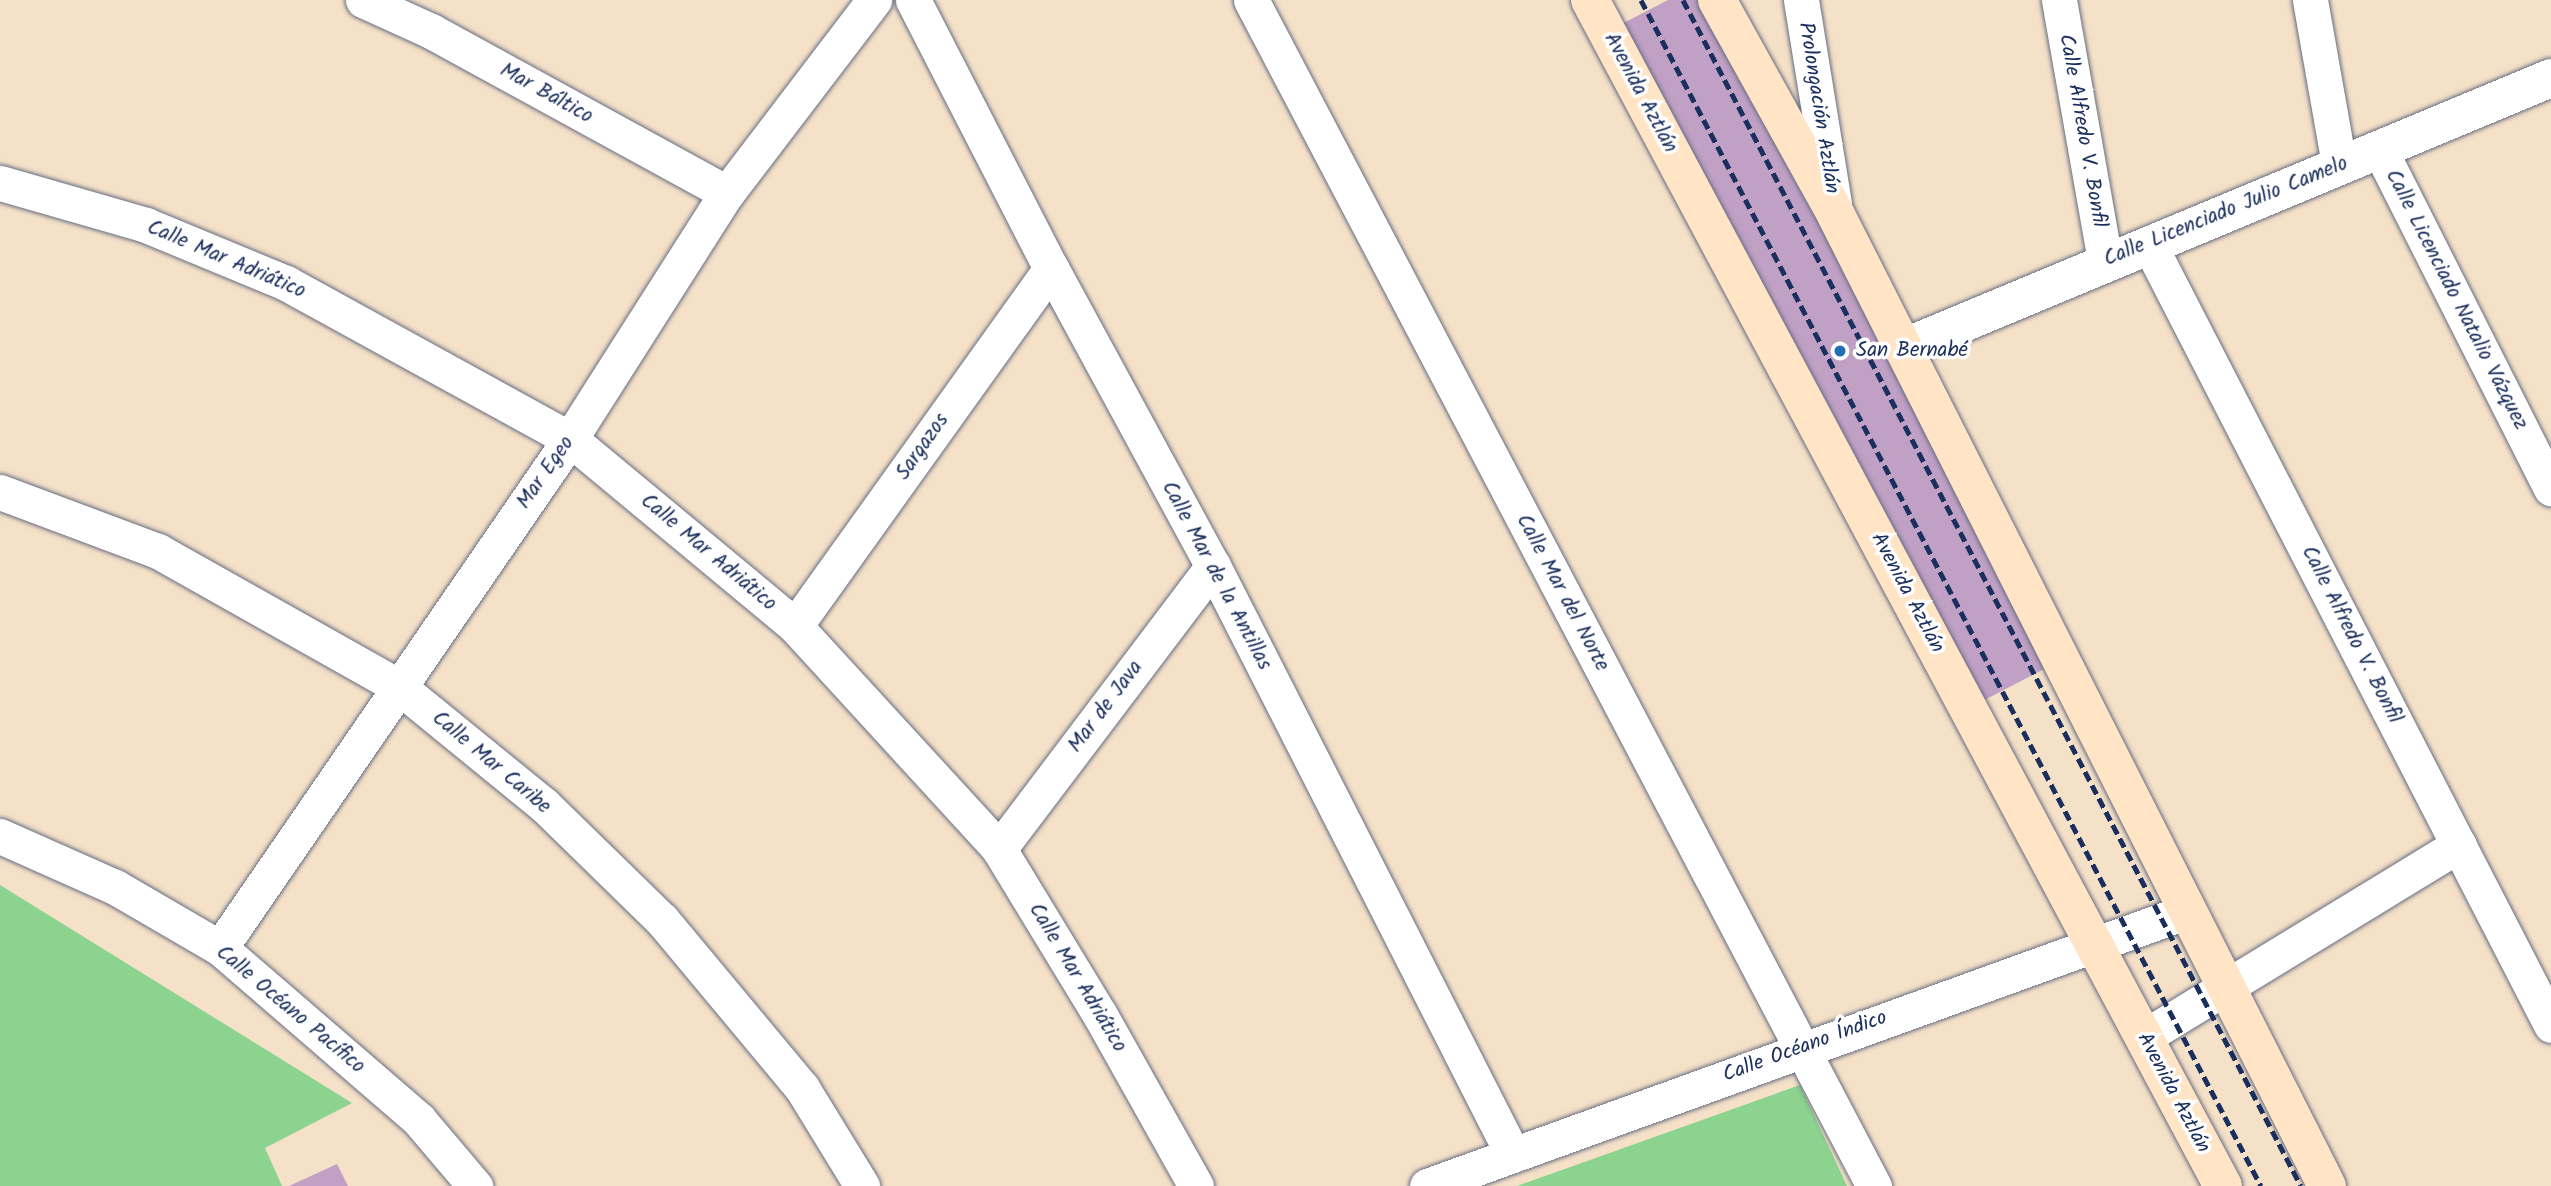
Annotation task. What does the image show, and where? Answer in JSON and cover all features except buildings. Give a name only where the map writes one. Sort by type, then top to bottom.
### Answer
[{"type":"main road","name":"Avenida Aztlán","points":[[1590,0],[2223,1186]]},
{"type":"main road","points":[[1717,0],[1836,215],[2185,912],[2328,1186]]},
{"type":"street","name":"Mar Báltico","points":[[363,0],[431,31],[727,193]]},
{"type":"street","name":"Mar Egeo","points":[[220,948],[570,439],[727,193],[874,0]]},
{"type":"street","name":"Calle Mar de la Antillas","points":[[913,0],[1051,268],[1213,566],[1513,1155]]},
{"type":"street","name":"Calle Mar del Norte","points":[[1251,0],[1874,1186]]},
{"type":"street","name":"Prolongación Aztlán","points":[[1801,0],[1836,215]]},
{"type":"street","name":"Calle Alfredo V. Bonfil","points":[[2059,0],[2105,262]]},
{"type":"street","points":[[2311,0],[2339,165]]},
{"type":"street","name":"Calle Licenciado Julio Camelo","points":[[1903,348],[2551,78]]},
{"type":"street","name":"Calle Licenciado Natalio Vázquez","points":[[2380,150],[2551,488]]},
{"type":"street","name":"Calle Mar Adriático","points":[[0,183],[146,225],[286,283],[570,439],[795,626],[999,849],[1100,1015],[1196,1186]]},
{"type":"street","name":"Calle Alfredo V. Bonfil","points":[[2150,246],[2551,1025]]},
{"type":"street","name":"Sargazos","points":[[795,626],[1051,268]]},
{"type":"street","name":"Calle Mar Caribe","points":[[0,492],[158,551],[398,686],[544,805],[662,920],[802,1088],[862,1186]]},
{"type":"street","name":"Mar de Java","points":[[999,849],[1213,566]]},
{"type":"street","name":"Calle Océano Pacífico","points":[[0,836],[114,887],[220,948],[419,1120],[475,1186]]},
{"type":"street","points":[[2144,1037],[2459,845]]},
{"type":"street","name":"Calle Océano Índico","points":[[1427,1186],[1800,1048],[2185,912]]},
{"type":"green space","points":[[0,885],[352,1103],[265,1148],[282,1186],[0,1186]]},
{"type":"green space","points":[[1800,1085],[1847,1186],[1517,1186]]},
{"type":"railway","points":[[1641,0],[2261,1186]]},
{"type":"railway","points":[[1683,0],[2301,1186]]},
{"type":"place","name":"San Bernabé","points":[[1840,351]]}]
